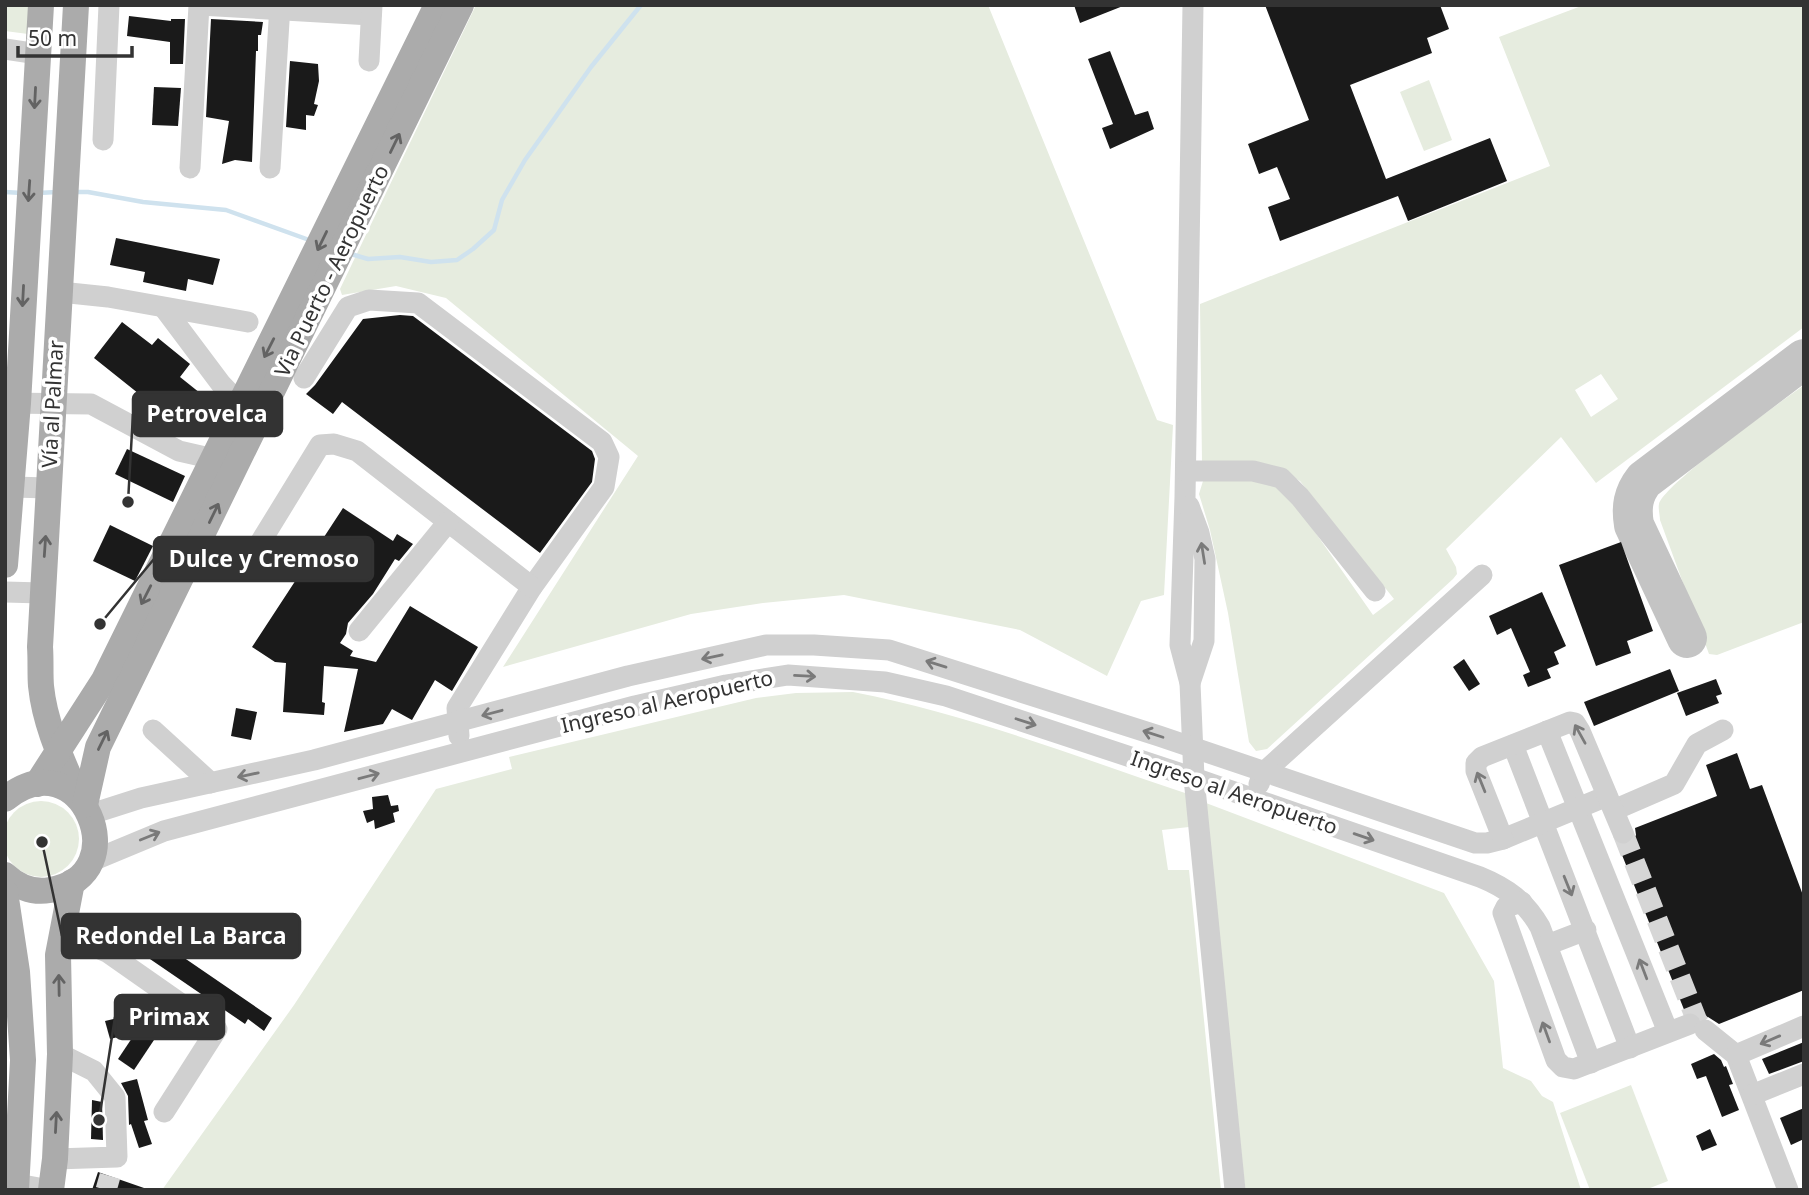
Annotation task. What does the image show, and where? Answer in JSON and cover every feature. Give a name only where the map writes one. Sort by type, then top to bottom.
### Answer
[{"type":"main road","name":"Vía al Palmar","points":[[5,565],[13,487],[12,403],[27,228],[41,5]]},
{"type":"main road","name":"Vía al Palmar","points":[[76,5],[42,593],[41,687],[58,751],[85,806]]},
{"type":"main road","name":"Via Puerto - Aeropuerto","points":[[355,200],[437,5]]},
{"type":"main road","name":"Via Puerto - Aeropuerto","points":[[85,806],[98,747],[311,289],[355,200],[461,5]]},
{"type":"main road","name":"Via Puerto - Aeropuerto","points":[[37,784],[104,680],[240,405],[311,289]]},
{"type":"main road","points":[[5,799],[20,788],[37,784],[59,787],[85,806],[96,840],[80,874],[61,932],[58,955],[60,1054],[55,1159],[50,1190]]},
{"type":"main road","points":[[5,876],[27,889],[42,891],[58,889],[80,874]]},
{"type":"main road","points":[[5,892],[14,1062],[16,1187]]},
{"type":"street","points":[[103,140],[109,5]]},
{"type":"street","points":[[190,168],[200,5],[372,10],[369,61]]},
{"type":"street","points":[[1194,5],[1185,497],[1199,533],[1205,559],[1203,641],[1190,683],[1191,747],[1235,1190]]},
{"type":"street","points":[[270,168],[279,8]]},
{"type":"street","points":[[5,49],[38,54]]},
{"type":"street","points":[[60,292],[248,322]]},
{"type":"street","points":[[304,378],[348,307],[369,300],[418,303],[601,442],[609,457],[604,487],[532,587],[457,708],[461,752]]},
{"type":"street","points":[[164,308],[240,405]]},
{"type":"street","points":[[12,403],[91,404],[179,451],[214,459]]},
{"type":"street","points":[[244,569],[320,444],[334,443],[357,451],[532,587]]},
{"type":"street","points":[[1186,471],[1253,471],[1281,478],[1300,497],[1375,591]]},
{"type":"street","points":[[13,487],[48,488]]},
{"type":"street","points":[[359,631],[448,522]]},
{"type":"street","points":[[1253,799],[1263,773],[1482,575]]},
{"type":"street","points":[[5,592],[42,593]]},
{"type":"street","name":"Ingreso al Aeropuerto","points":[[85,806],[141,798],[314,760],[713,656],[766,645],[814,645],[889,650],[1191,747],[1475,843],[1498,841]]},
{"type":"street","name":"Ingreso al Aeropuerto","points":[[80,874],[164,831],[648,703],[726,685],[788,675],[885,682],[946,696],[1480,877],[1506,890],[1522,902]]},
{"type":"street","points":[[1623,833],[1611,803],[1578,726],[1575,723],[1566,723],[1546,731],[1482,757],[1476,763],[1476,771],[1498,841],[1578,808],[1611,803],[1674,784],[1698,744],[1723,730]]},
{"type":"street","points":[[153,730],[211,783]]},
{"type":"street","points":[[1546,731],[1668,1032]]},
{"type":"street","points":[[1513,745],[1630,1048]]},
{"type":"street","points":[[1591,1063],[1547,945],[1532,913],[1522,902],[1506,907],[1503,913],[1560,1065],[1570,1069],[1591,1063],[1668,1032],[1698,1027],[1736,1055],[1788,1190]]},
{"type":"street","points":[[1547,945],[1586,930]]},
{"type":"street","points":[[61,932],[107,952],[217,1028],[164,1112]]},
{"type":"street","points":[[1736,1055],[1804,1026]]},
{"type":"street","points":[[55,1159],[114,1167],[115,1097],[94,1071],[60,1054]]},
{"type":"street","points":[[1752,1095],[1804,1074]]},
{"type":"street","points":[[16,1187],[50,1190]]},
{"type":"shaded area","points":[[5,5],[29,5],[28,34],[5,31]]},
{"type":"shaded area","points":[[476,5],[988,5],[1157,420],[1173,425],[1164,595],[1141,601],[1107,676],[1020,630],[844,595],[691,614],[503,667],[638,456],[446,298],[396,286],[342,295],[340,289]]},
{"type":"shaded area","points":[[1584,5],[1804,5],[1804,327],[1596,483],[1561,437],[1446,549],[1456,567],[1457,574],[1453,579],[1267,749],[1256,751],[1249,742],[1228,613],[1210,530],[1199,494],[1203,481],[1256,480],[1276,487],[1294,502],[1373,615],[1394,599],[1300,481],[1273,466],[1202,463],[1200,304],[1550,166],[1499,37]],"holes":[[[1601,374],[1618,399],[1591,417],[1575,390]]]},
{"type":"shaded area","points":[[1429,80],[1452,140],[1424,151],[1400,92]]},
{"type":"shaded area","points":[[1804,385],[1804,622],[1717,655],[1709,654],[1660,520],[1659,504],[1681,479],[1701,462]]},
{"type":"shaded area","points":[[853,692],[980,724],[1188,794],[1189,827],[1162,830],[1168,870],[1189,870],[1221,1190],[162,1190],[294,1005],[436,789],[512,769],[509,757],[756,698],[796,693]]},
{"type":"shaded area","points":[[41,801],[56,804],[68,812],[76,824],[79,839],[76,854],[68,866],[56,874],[41,877],[26,874],[14,866],[6,854],[3,839],[6,824],[14,812],[26,804]]},
{"type":"shaded area","points":[[1206,803],[1444,893],[1494,981],[1503,1068],[1531,1081],[1542,1096],[1553,1102],[1581,1190],[1245,1190]]},
{"type":"shaded area","points":[[1631,1085],[1668,1181],[1645,1190],[1590,1190],[1560,1113]]},
{"type":"building","points":[[1074,5],[1123,5],[1123,6],[1080,23]]},
{"type":"building","points":[[1265,5],[1440,5],[1449,29],[1427,38],[1432,53],[1350,85],[1386,179],[1490,138],[1507,181],[1408,221],[1398,196],[1280,241],[1268,207],[1290,199],[1277,167],[1259,174],[1248,144],[1309,120]]},
{"type":"building","points":[[129,16],[171,21],[185,19],[183,64],[170,64],[170,42],[127,36]]},
{"type":"building","points":[[211,19],[263,22],[256,51],[252,162],[235,160],[222,164],[229,121],[206,117]]},
{"type":"building","points":[[1110,51],[1135,115],[1148,111],[1154,129],[1110,149],[1102,128],[1113,124],[1088,59]]},
{"type":"building","points":[[290,61],[318,64],[319,81],[314,104],[318,105],[314,116],[306,115],[306,130],[286,127]]},
{"type":"building","points":[[154,87],[181,88],[178,126],[152,125]]},
{"type":"building","points":[[116,238],[220,259],[213,285],[188,279],[186,291],[143,282],[145,272],[110,265]]},
{"type":"building","points":[[413,316],[592,451],[595,459],[592,482],[540,553],[342,402],[333,414],[306,394],[363,319]]},
{"type":"building","points":[[122,322],[152,345],[158,338],[190,364],[180,377],[220,409],[219,411],[183,429],[94,358]]},
{"type":"building","points":[[127,449],[185,476],[173,502],[115,474]]},
{"type":"building","points":[[343,508],[393,541],[397,534],[413,544],[399,561],[395,559],[373,594],[348,623],[346,634],[340,643],[353,651],[350,656],[376,662],[410,606],[478,647],[452,691],[435,680],[412,720],[392,709],[383,724],[344,732],[358,669],[324,666],[324,715],[283,712],[286,663],[275,662],[252,647]]},
{"type":"building","points":[[110,525],[153,546],[135,581],[93,561]]},
{"type":"building","points":[[1621,542],[1653,631],[1627,641],[1631,653],[1596,666],[1559,565]]},
{"type":"building","points":[[1542,592],[1566,646],[1554,652],[1559,664],[1547,669],[1551,678],[1528,687],[1523,675],[1530,672],[1511,628],[1497,635],[1489,616]]},
{"type":"building","points":[[1464,659],[1480,684],[1469,691],[1453,667]]},
{"type":"building","points":[[1670,669],[1679,691],[1594,726],[1584,702]]},
{"type":"building","points":[[1716,679],[1722,694],[1716,696],[1719,703],[1686,716],[1677,693]]},
{"type":"building","points":[[236,708],[257,712],[251,740],[231,736]]},
{"type":"building","points":[[1737,753],[1750,789],[1762,785],[1804,898],[1804,990],[1719,1024],[1708,1017],[1701,1018],[1693,1011],[1685,1012],[1618,845],[1627,845],[1633,841],[1635,828],[1717,796],[1706,765]]},
{"type":"building","points":[[388,795],[391,806],[398,805],[399,811],[393,813],[395,822],[375,829],[374,820],[367,823],[363,811],[373,809],[372,797]]},
{"type":"building","points":[[142,929],[272,1018],[264,1031],[248,1019],[245,1024],[128,944]]},
{"type":"building","points":[[156,1002],[172,1013],[134,1070],[118,1059]]},
{"type":"building","points":[[122,1017],[126,1035],[110,1039],[105,1021]]},
{"type":"building","points":[[1804,1042],[1804,1061],[1769,1074],[1762,1059]]},
{"type":"building","points":[[1714,1054],[1724,1067],[1726,1066],[1733,1084],[1729,1085],[1739,1110],[1722,1117],[1706,1076],[1697,1079],[1691,1064]]},
{"type":"building","points":[[137,1079],[148,1120],[144,1121],[152,1144],[139,1148],[131,1124],[129,1125],[128,1096],[121,1083]]},
{"type":"building","points":[[92,1100],[102,1102],[103,1140],[91,1139]]},
{"type":"building","points":[[1804,1108],[1804,1139],[1791,1145],[1780,1118]]},
{"type":"building","points":[[1710,1129],[1717,1145],[1702,1151],[1696,1136]]},
{"type":"building","points":[[98,1172],[144,1188],[144,1190],[92,1190]]},
{"type":"waterway","points":[[351,254],[368,259],[400,257],[431,262],[457,260],[473,249],[494,230],[502,200],[525,160],[591,67],[641,5]]},
{"type":"waterway","points":[[5,192],[22,193]]},
{"type":"waterway","points":[[38,193],[57,192]]},
{"type":"waterway","points":[[73,192],[226,210],[312,241]]},
{"type":"taxiway","points":[[1687,638],[1634,525],[1633,507],[1637,490],[1644,480],[1804,359]]},
{"type":"tunnel","points":[[1623,833],[1697,1021],[1705,1030]]},
{"type":"tunnel","points":[[106,1190],[110,1176]]},
{"type":"place","name":"Petrovelca","points":[[128,502]]},
{"type":"place","name":"Dulce y Cremoso","points":[[100,624]]},
{"type":"place","name":"Redondel La Barca","points":[[42,842]]},
{"type":"place","name":"Primax","points":[[99,1120]]}]
